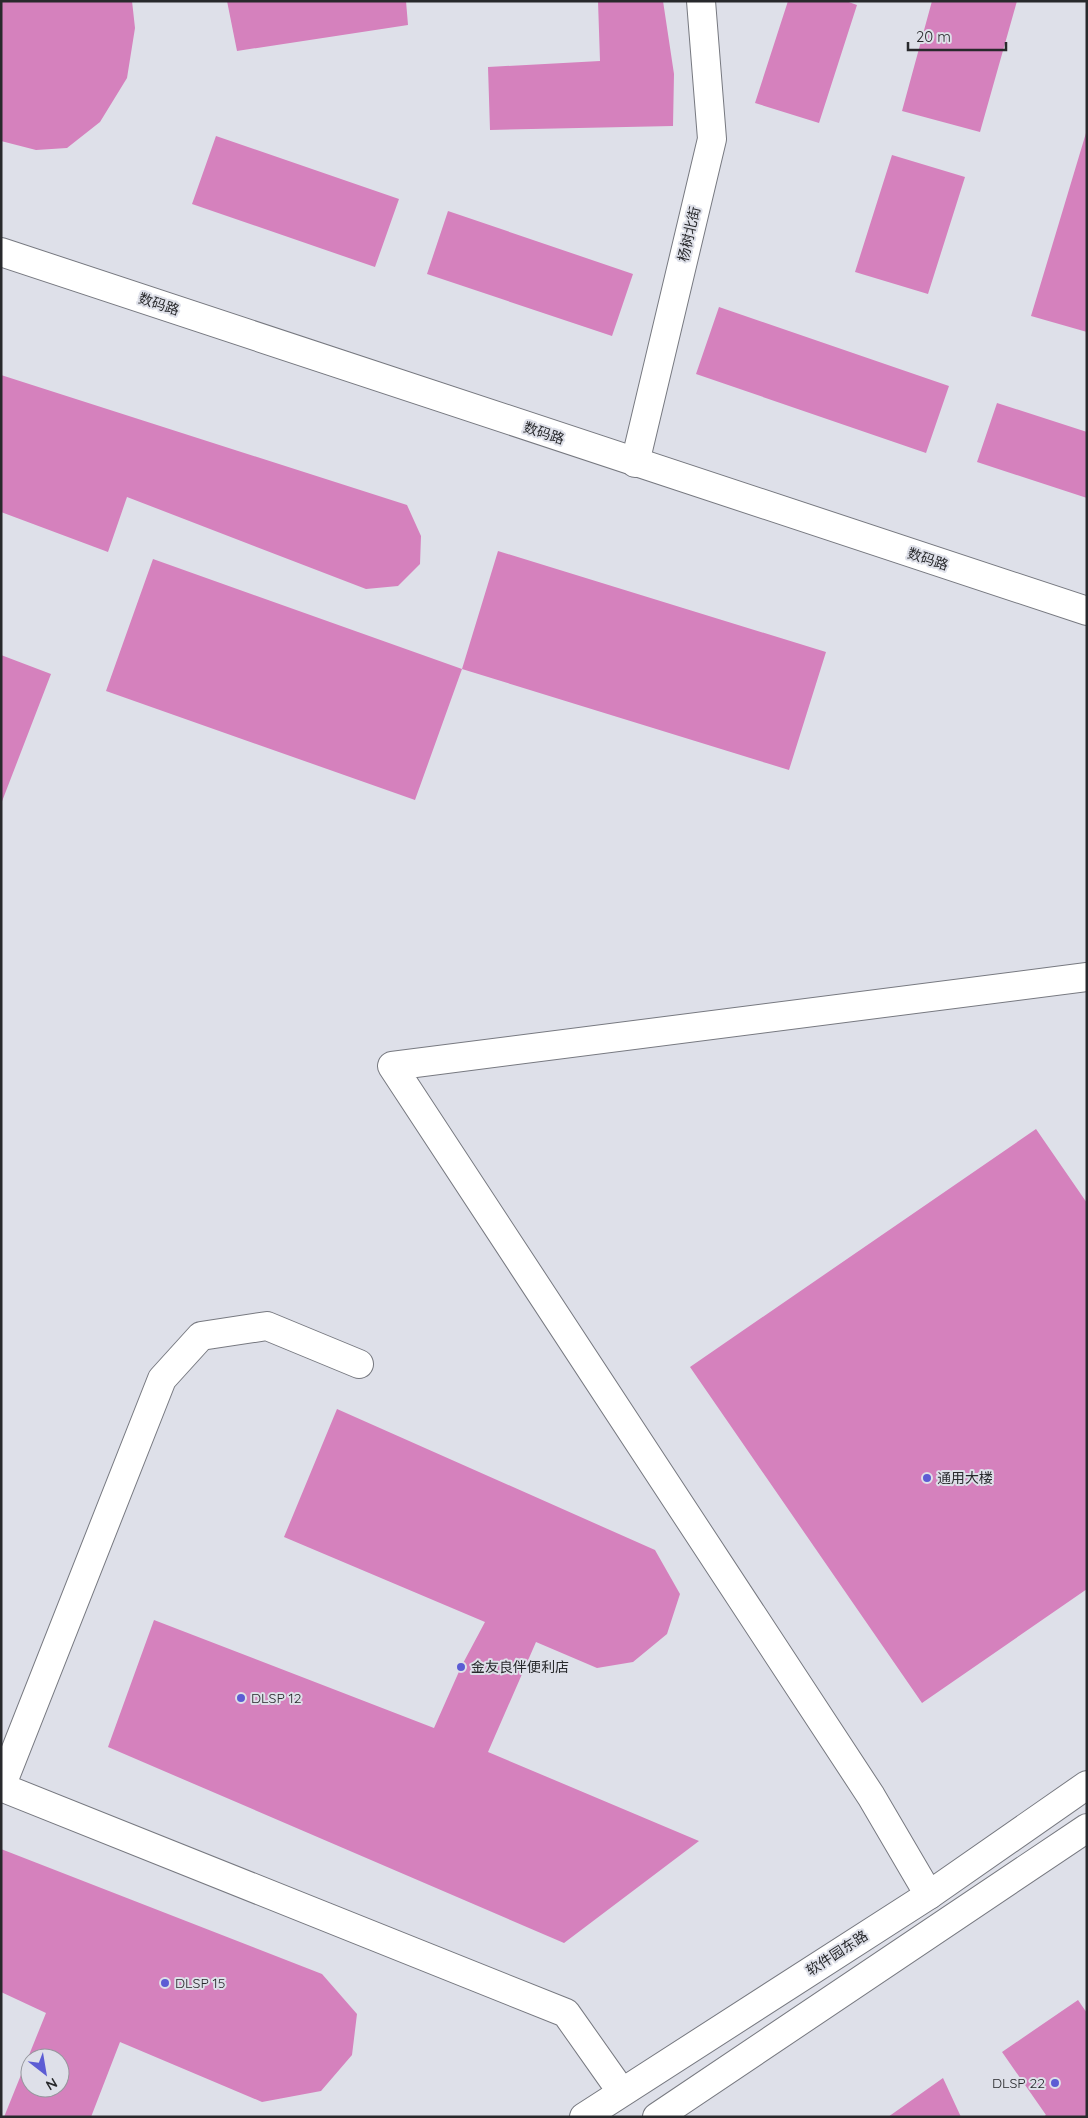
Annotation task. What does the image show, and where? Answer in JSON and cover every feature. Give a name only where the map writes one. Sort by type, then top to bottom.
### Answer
[{"type":"main road","name":"杨树北街","points":[[636,464],[712,139],[701,1]]},
{"type":"main road","name":"数码路","points":[[1,252],[636,464],[1087,611]]},
{"type":"main road","points":[[929,1895],[866,1787],[392,1066],[1087,977]]},
{"type":"main road","points":[[359,1364],[267,1326],[201,1336],[162,1379],[1,1787],[566,2013],[622,2090]]},
{"type":"main road","name":"软件园东路","points":[[584,2117],[622,2090],[929,1895],[1087,1785]]},
{"type":"main road","points":[[657,2117],[1087,1828]]},
{"type":"building","points":[[1,1],[132,1],[135,28],[127,78],[100,122],[67,148],[36,150],[1,141]]},
{"type":"building","points":[[227,1],[406,1],[408,25],[237,51]]},
{"type":"building","points":[[598,1],[663,1],[674,74],[673,126],[490,130],[488,67],[600,61]]},
{"type":"building","points":[[788,1],[846,1],[857,5],[819,123],[755,103]]},
{"type":"building","points":[[932,1],[1017,1],[980,132],[902,111]]},
{"type":"building","points":[[1087,133],[1087,332],[1031,316]]},
{"type":"building","points":[[216,136],[399,199],[375,267],[192,204]]},
{"type":"building","points":[[892,155],[965,177],[928,294],[855,272]]},
{"type":"building","points":[[448,211],[633,274],[612,336],[427,274]]},
{"type":"building","points":[[719,307],[949,386],[926,453],[696,374]]},
{"type":"building","points":[[1,375],[407,505],[421,536],[420,564],[398,586],[366,589],[127,497],[108,552],[1,512]]},
{"type":"building","points":[[997,403],[1087,432],[1087,498],[977,462]]},
{"type":"building","points":[[498,551],[826,652],[789,770],[462,669]]},
{"type":"building","points":[[153,559],[462,669],[415,800],[106,691]]},
{"type":"building","points":[[1,655],[51,674],[1,804]]},
{"type":"building","name":"通用大楼","points":[[1036,1129],[1087,1203],[1087,1589],[922,1703],[690,1367]]},
{"type":"building","name":"DLSP 12","points":[[337,1409],[655,1550],[680,1594],[667,1634],[633,1662],[597,1668],[536,1642],[488,1752],[699,1841],[564,1943],[108,1747],[154,1620],[434,1728],[461,1667],[485,1622],[284,1537]]},
{"type":"building","name":"DLSP 15","points":[[1,1849],[322,1974],[357,2014],[352,2055],[321,2091],[262,2102],[120,2042],[91,2117],[4,2117],[20,2077],[20,2098],[70,2098],[70,2048],[32,2048],[46,2013],[1,1992]]},
{"type":"building","name":"DLSP 22","points":[[1078,2000],[1087,2013],[1087,2117],[1043,2117],[1046,2115],[1002,2052]]},
{"type":"building","points":[[943,2078],[961,2117],[888,2117]]},
{"type":"place","name":"通用大楼","points":[[927,1478]]},
{"type":"place","name":"金友良伴便利店","points":[[461,1667]]},
{"type":"place","name":"DLSP 12","points":[[241,1698]]},
{"type":"place","name":"DLSP 15","points":[[165,1983]]},
{"type":"place","name":"DLSP 22","points":[[1055,2083]]}]
